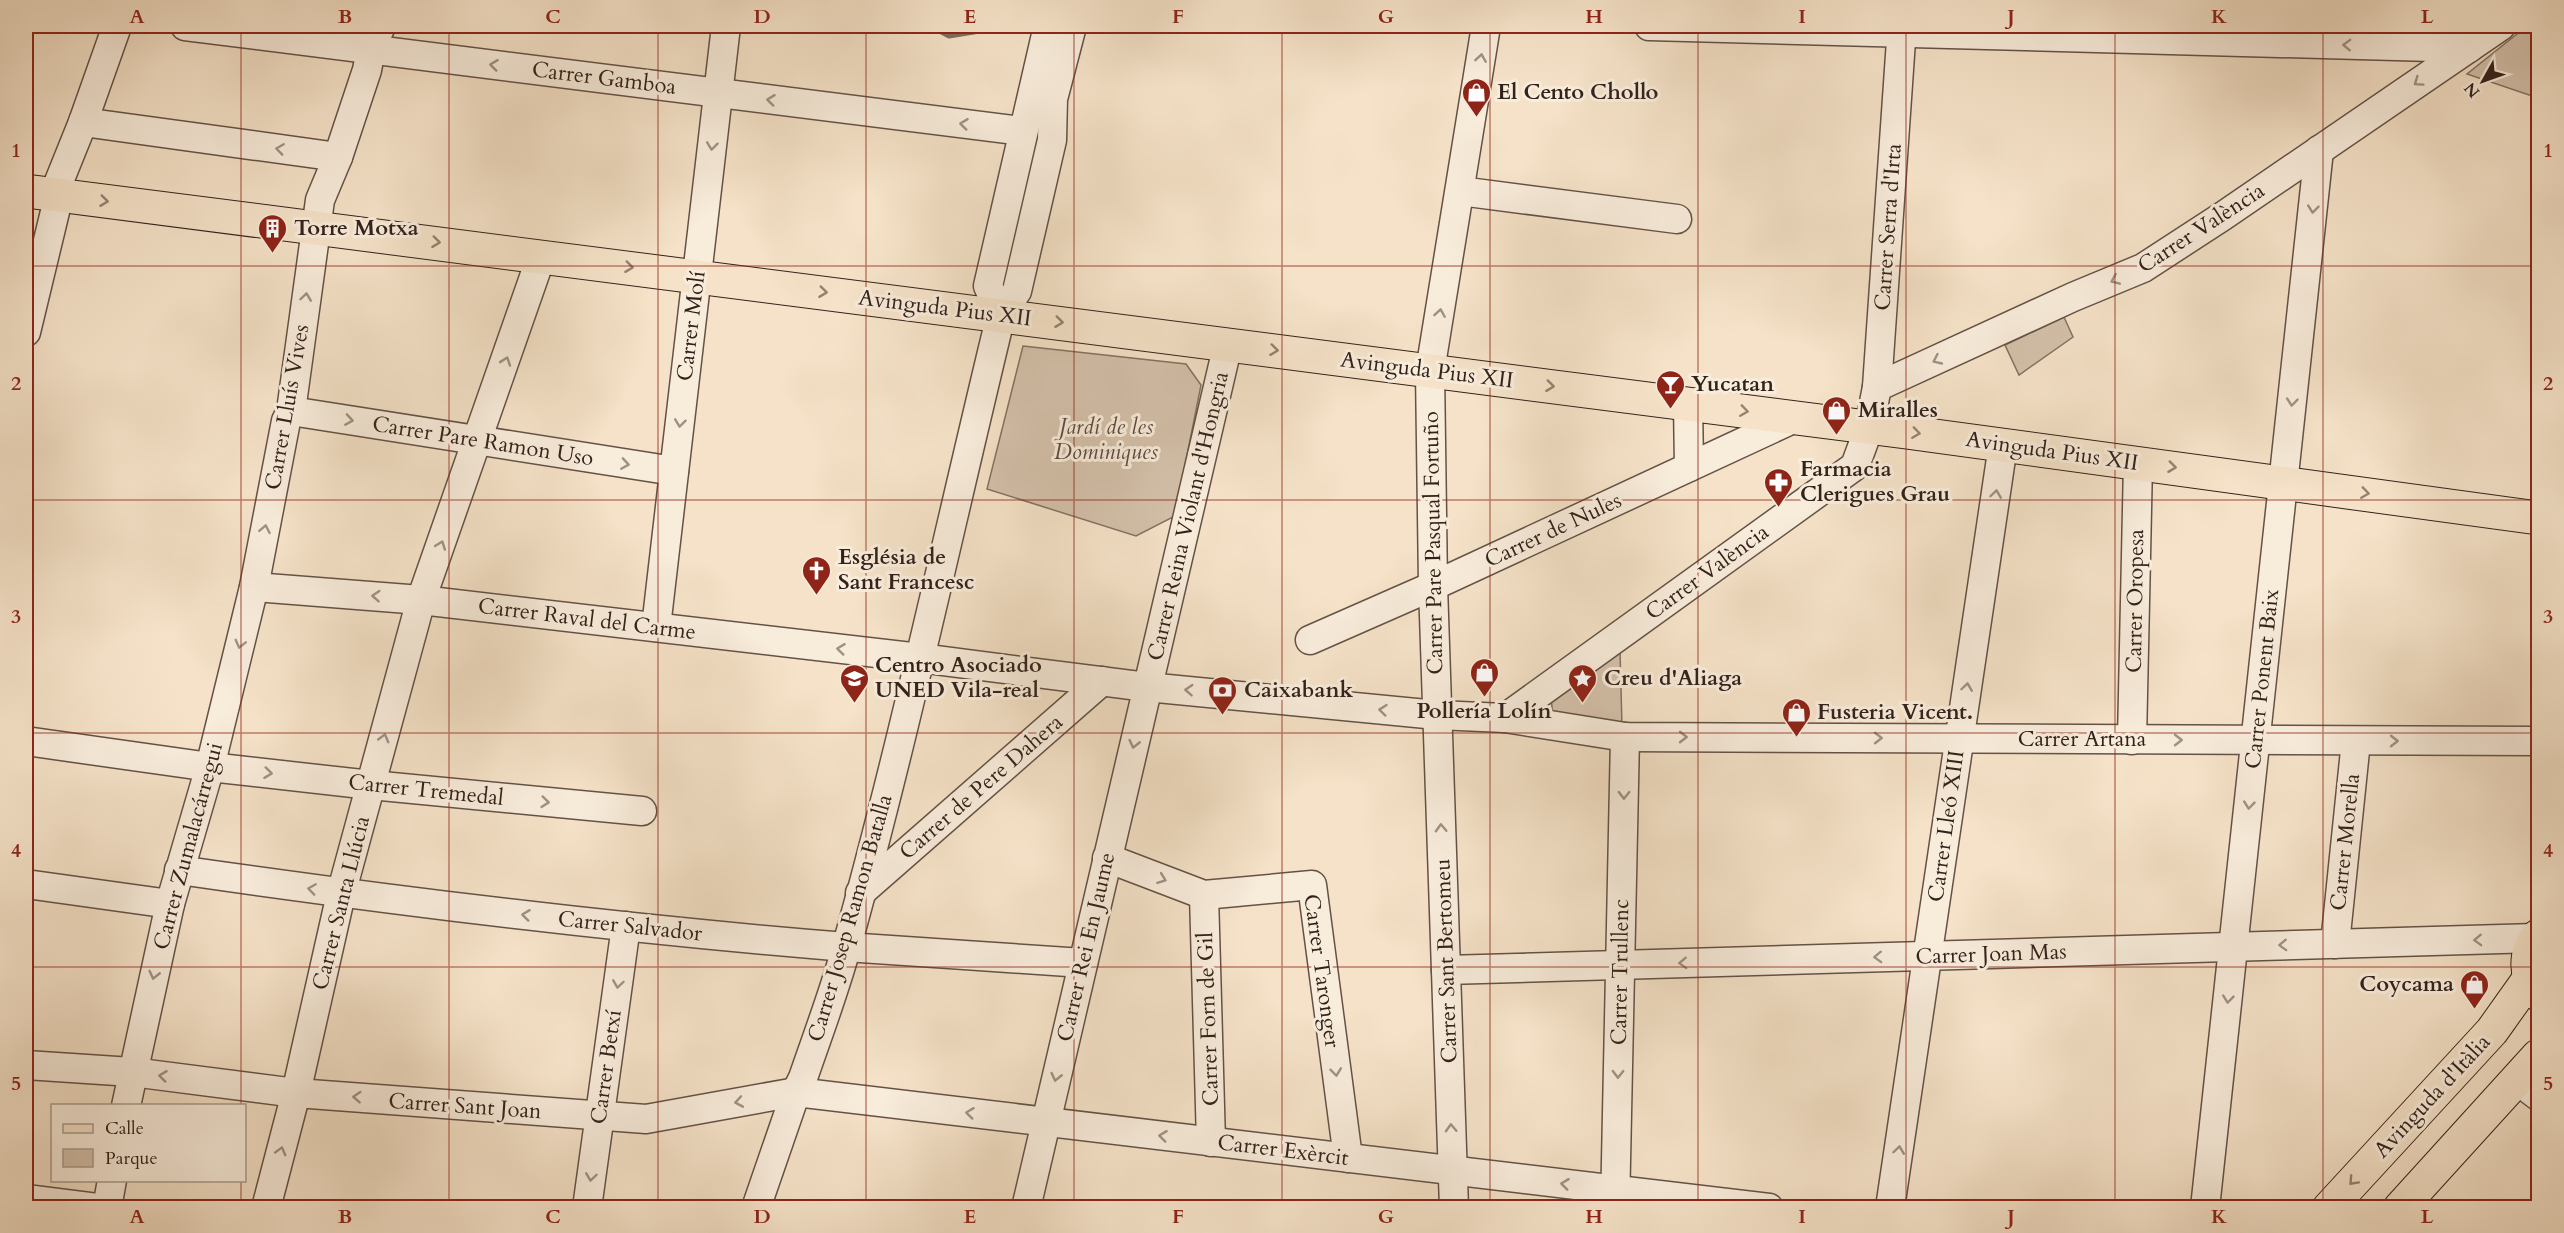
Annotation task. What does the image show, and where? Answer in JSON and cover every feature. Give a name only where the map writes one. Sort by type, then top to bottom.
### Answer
[{"type":"main road","name":"Avinguda Pius XII","points":[[46,193],[511,251],[541,257],[697,275],[2003,445],[2538,518]]},
{"type":"main road","points":[[2534,987],[2527,965],[2529,951],[2537,937]]},
{"type":"main road","name":"Avinguda d'Itàlia","points":[[2329,1208],[2534,987]]},
{"type":"main road","points":[[2400,1208],[2528,1088],[2538,1056]]},
{"type":"street","points":[[26,332],[46,193],[83,122],[117,26]]},
{"type":"street","name":"Carrer Gamboa","points":[[185,26],[376,37],[718,93],[1022,131]]},
{"type":"street","name":"Carrer Molí","points":[[656,627],[726,26]]},
{"type":"street","points":[[1001,315],[988,286],[1048,26]]},
{"type":"street","name":"Carrer Josep Ramon Batalla","points":[[756,1208],[847,947],[920,658],[958,487],[1001,315],[1017,291],[1052,140],[1053,99],[1072,26]]},
{"type":"street","name":"Carrer Pare Pasqual Fortuño","points":[[1437,715],[1430,371],[1486,26]]},
{"type":"street","points":[[1649,26],[1902,29],[2469,48]]},
{"type":"street","name":"Carrer València","points":[[1877,387],[2073,297],[2143,268],[2501,26]]},
{"type":"street","name":"Carrer Serra d'Irta","points":[[1869,428],[1877,387],[1902,29]]},
{"type":"street","name":"Carrer Lluís Vives","points":[[254,587],[286,420],[291,411],[320,200],[338,156],[376,37]]},
{"type":"street","points":[[83,122],[338,156]]},
{"type":"street","points":[[1022,131],[1037,146],[1042,178]]},
{"type":"street","name":"Carrer Ponent Baix","points":[[2205,1208],[2319,150]]},
{"type":"street","points":[[1460,191],[1677,219]]},
{"type":"street","name":"Carrer Santa Llúcia","points":[[266,1208],[296,1093],[341,894],[421,600],[541,257]]},
{"type":"street","name":"Carrer Reina Violant d'Hongria","points":[[1147,687],[1228,344]]},
{"type":"street","points":[[1688,404],[1689,467]]},
{"type":"street","name":"Carrer Pare Ramon Uso","points":[[291,411],[674,471]]},
{"type":"street","name":"Carrer de Nules","points":[[1310,640],[1433,586],[1795,418]]},
{"type":"street","name":"Carrer València","points":[[1504,718],[1855,466],[1869,428]]},
{"type":"street","name":"Carrer Lleó XIII","points":[[1890,1208],[2003,445]]},
{"type":"street","name":"Carrer Oropesa","points":[[2132,740],[2138,463]]},
{"type":"street","name":"Carrer Raval del Carme","points":[[254,587],[421,600],[1147,687]]},
{"type":"street","name":"Carrer Zumalacárregui","points":[[126,1104],[170,904],[210,767],[254,587]]},
{"type":"street","name":"Carrer de Pere Dahera","points":[[860,893],[1102,681]]},
{"type":"street","name":"Carrer Artana","points":[[1147,687],[1437,715],[1504,718],[1625,737],[2538,741]]},
{"type":"street","name":"Carrer Rei En Jaume","points":[[1026,1208],[1147,687]]},
{"type":"street","name":"Carrer Sant Bertomeu","points":[[1437,715],[1454,1208]]},
{"type":"street","name":"Carrer Trullenc","points":[[1615,1198],[1625,737]]},
{"type":"street","name":"Carrer Tremedal","points":[[26,741],[210,767],[642,812]]},
{"type":"street","name":"Carrer Morella","points":[[2335,944],[2356,741]]},
{"type":"street","name":"Carrer Taronger","points":[[1107,858],[1204,895],[1312,885],[1347,1158]]},
{"type":"street","name":"Carrer Salvador","points":[[179,870],[341,894],[626,926],[847,947],[1083,963]]},
{"type":"street","points":[[26,884],[170,904]]},
{"type":"street","name":"Carrer Forn de Gil","points":[[1204,895],[1211,1142]]},
{"type":"street","name":"Carrer Betxí","points":[[587,1208],[626,926]]},
{"type":"street","name":"Carrer Joan Mas","points":[[1446,970],[2537,937]]},
{"type":"street","name":"Carrer Sant Joan","points":[[26,1065],[132,1072],[296,1093],[646,1119],[796,1092]]},
{"type":"street","name":"Carrer Exèrcit","points":[[796,1092],[1453,1170],[1615,1198],[1769,1208]]},
{"type":"street","points":[[107,1208],[112,1182]]},
{"type":"street","points":[[26,1199],[97,1208]]},
{"type":"green space","points":[[2527,26],[2538,26],[2538,98],[2467,74]]},
{"type":"green space","points":[[2064,317],[2073,337],[2019,375],[2005,345]]},
{"type":"green space","name":"Jardí de les Dominiques","points":[[1023,346],[1186,364],[1201,385],[1175,516],[1136,536],[987,489]]},
{"type":"green space","points":[[1620,650],[1622,727],[1553,717],[1551,697]]},
{"type":"waterway","points":[[932,26],[949,35],[1004,26]]},
{"type":"place","name":"El Cento Chollo","points":[[1476,118]]},
{"type":"place","name":"Torre Motxa","points":[[273,254]]},
{"type":"place","name":"Yucatan","points":[[1670,410]]},
{"type":"place","name":"Miralles","points":[[1837,436]]},
{"type":"place","name":"Farmacia Clerigues Grau","points":[[1779,508]]},
{"type":"place","name":"Església de Sant Francesc","points":[[817,596]]},
{"type":"place","name":"Pollería Lolín","points":[[1484,698]]},
{"type":"place","name":"Centro Asociado UNED Vila-real","points":[[854,704]]},
{"type":"place","name":"Creu d'Aliaga","points":[[1583,704]]},
{"type":"place","name":"Caixabank","points":[[1223,716]]},
{"type":"place","name":"Fusteria Vicent.","points":[[1796,738]]},
{"type":"place","name":"Coycama","points":[[2475,1010]]}]
